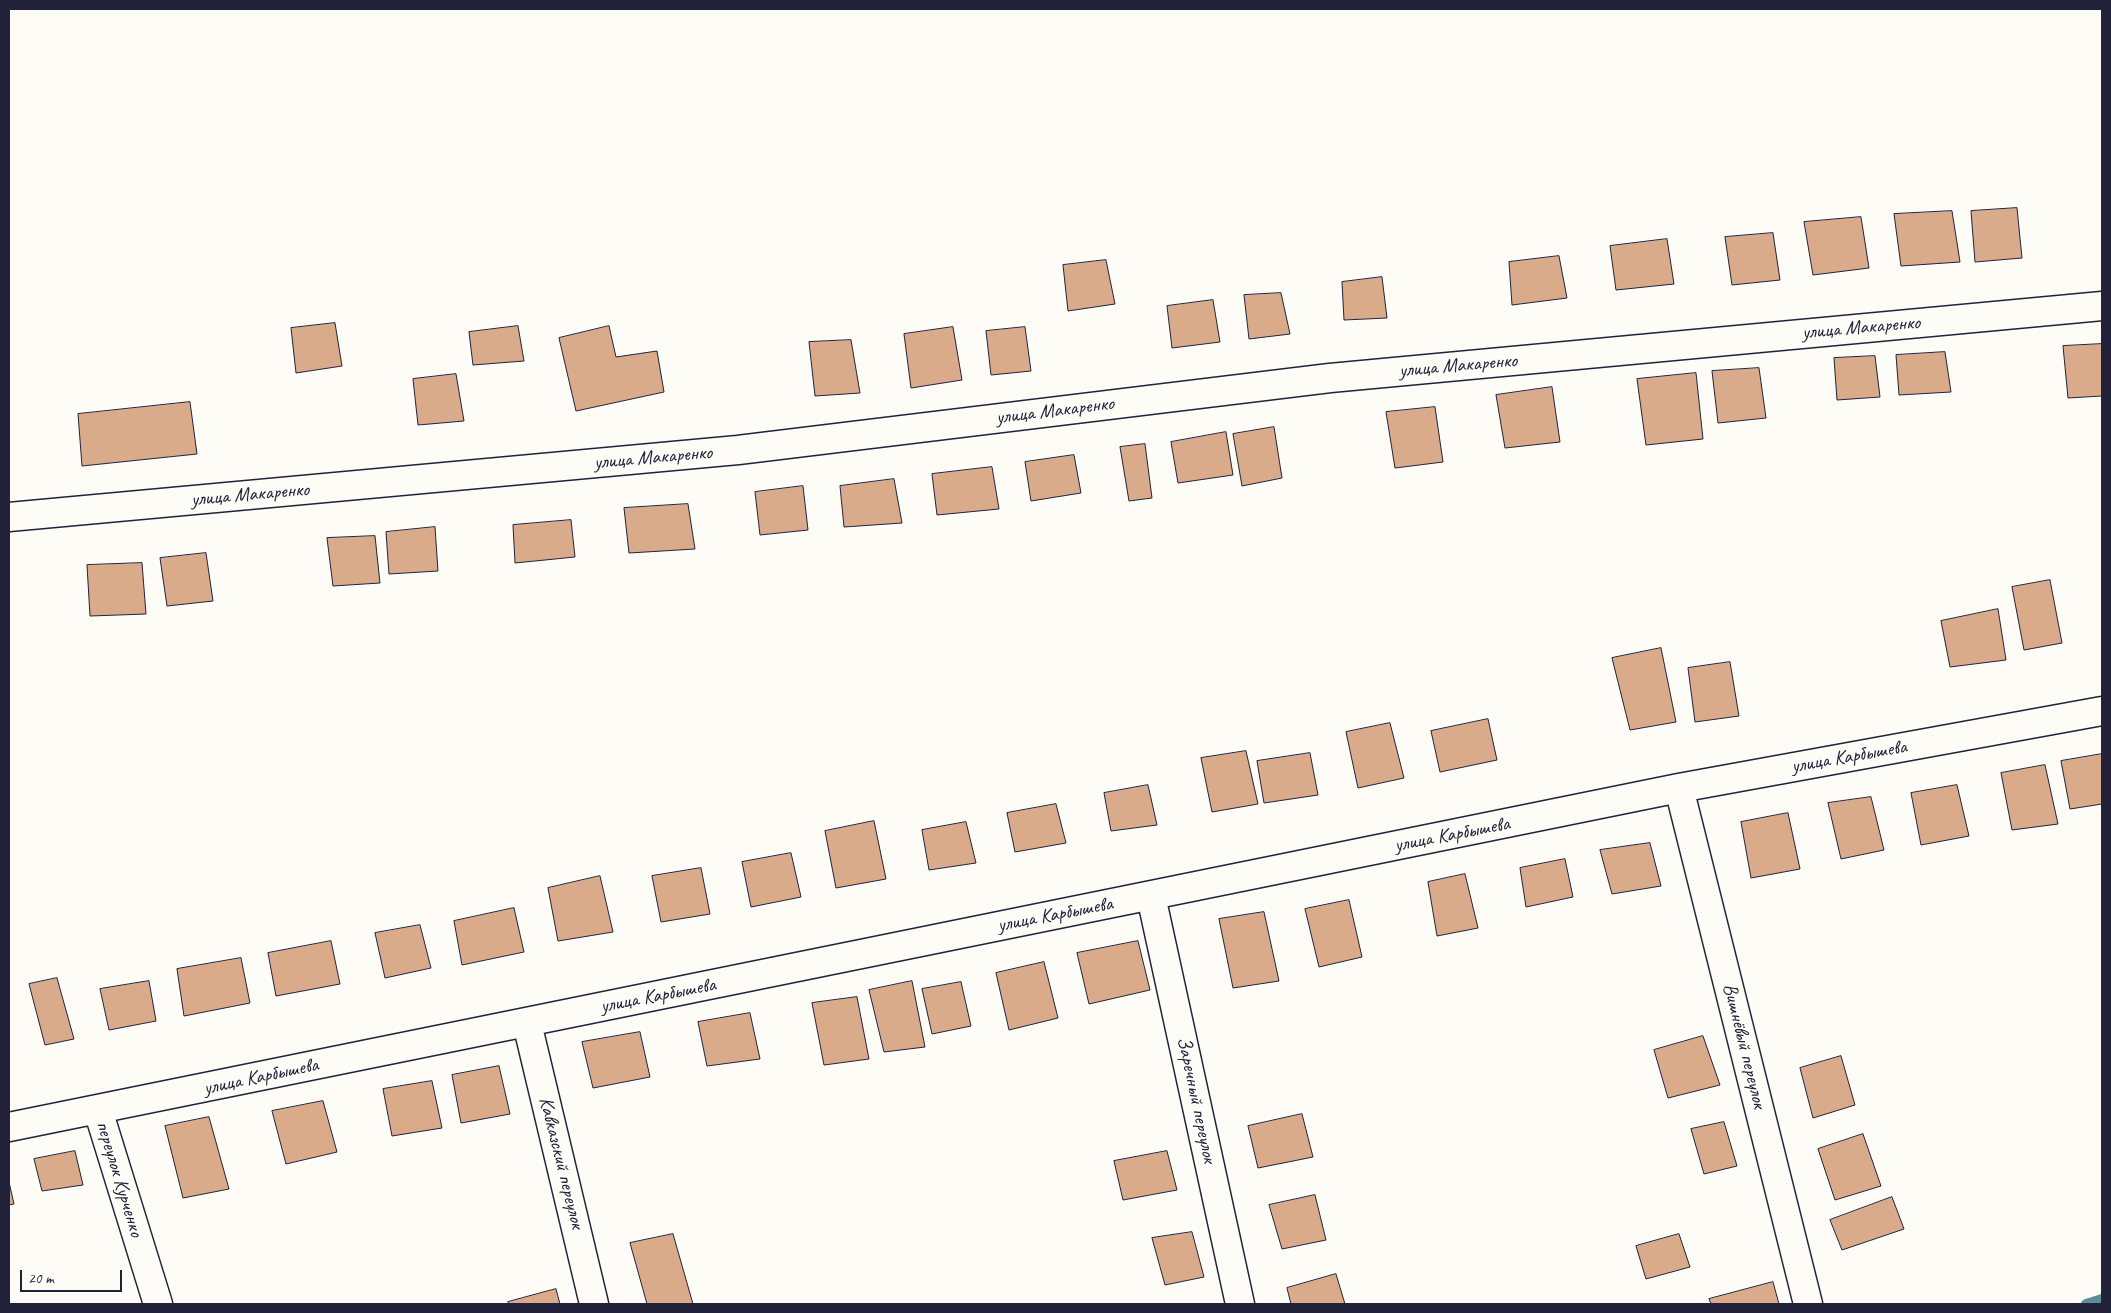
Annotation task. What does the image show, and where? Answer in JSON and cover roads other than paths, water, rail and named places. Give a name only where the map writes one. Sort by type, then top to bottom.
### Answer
[{"type":"street","name":"улица Макаренко","points":[[9,517],[738,450],[1330,378],[2102,306]]},
{"type":"street","name":"улица Карбышева","points":[[9,1127],[1679,788],[2102,711]]},
{"type":"street","name":"Вишнёвый переулок","points":[[1679,788],[1808,1304]]},
{"type":"street","name":"Заречный переулок","points":[[1151,896],[1240,1304]]},
{"type":"street","name":"Кавказский переулок","points":[[527,1023],[594,1304]]},
{"type":"street","name":"переулок Курченко","points":[[98,1110],[158,1304]]},
{"type":"waterway","points":[[2086,1304],[2102,1299]]}]
